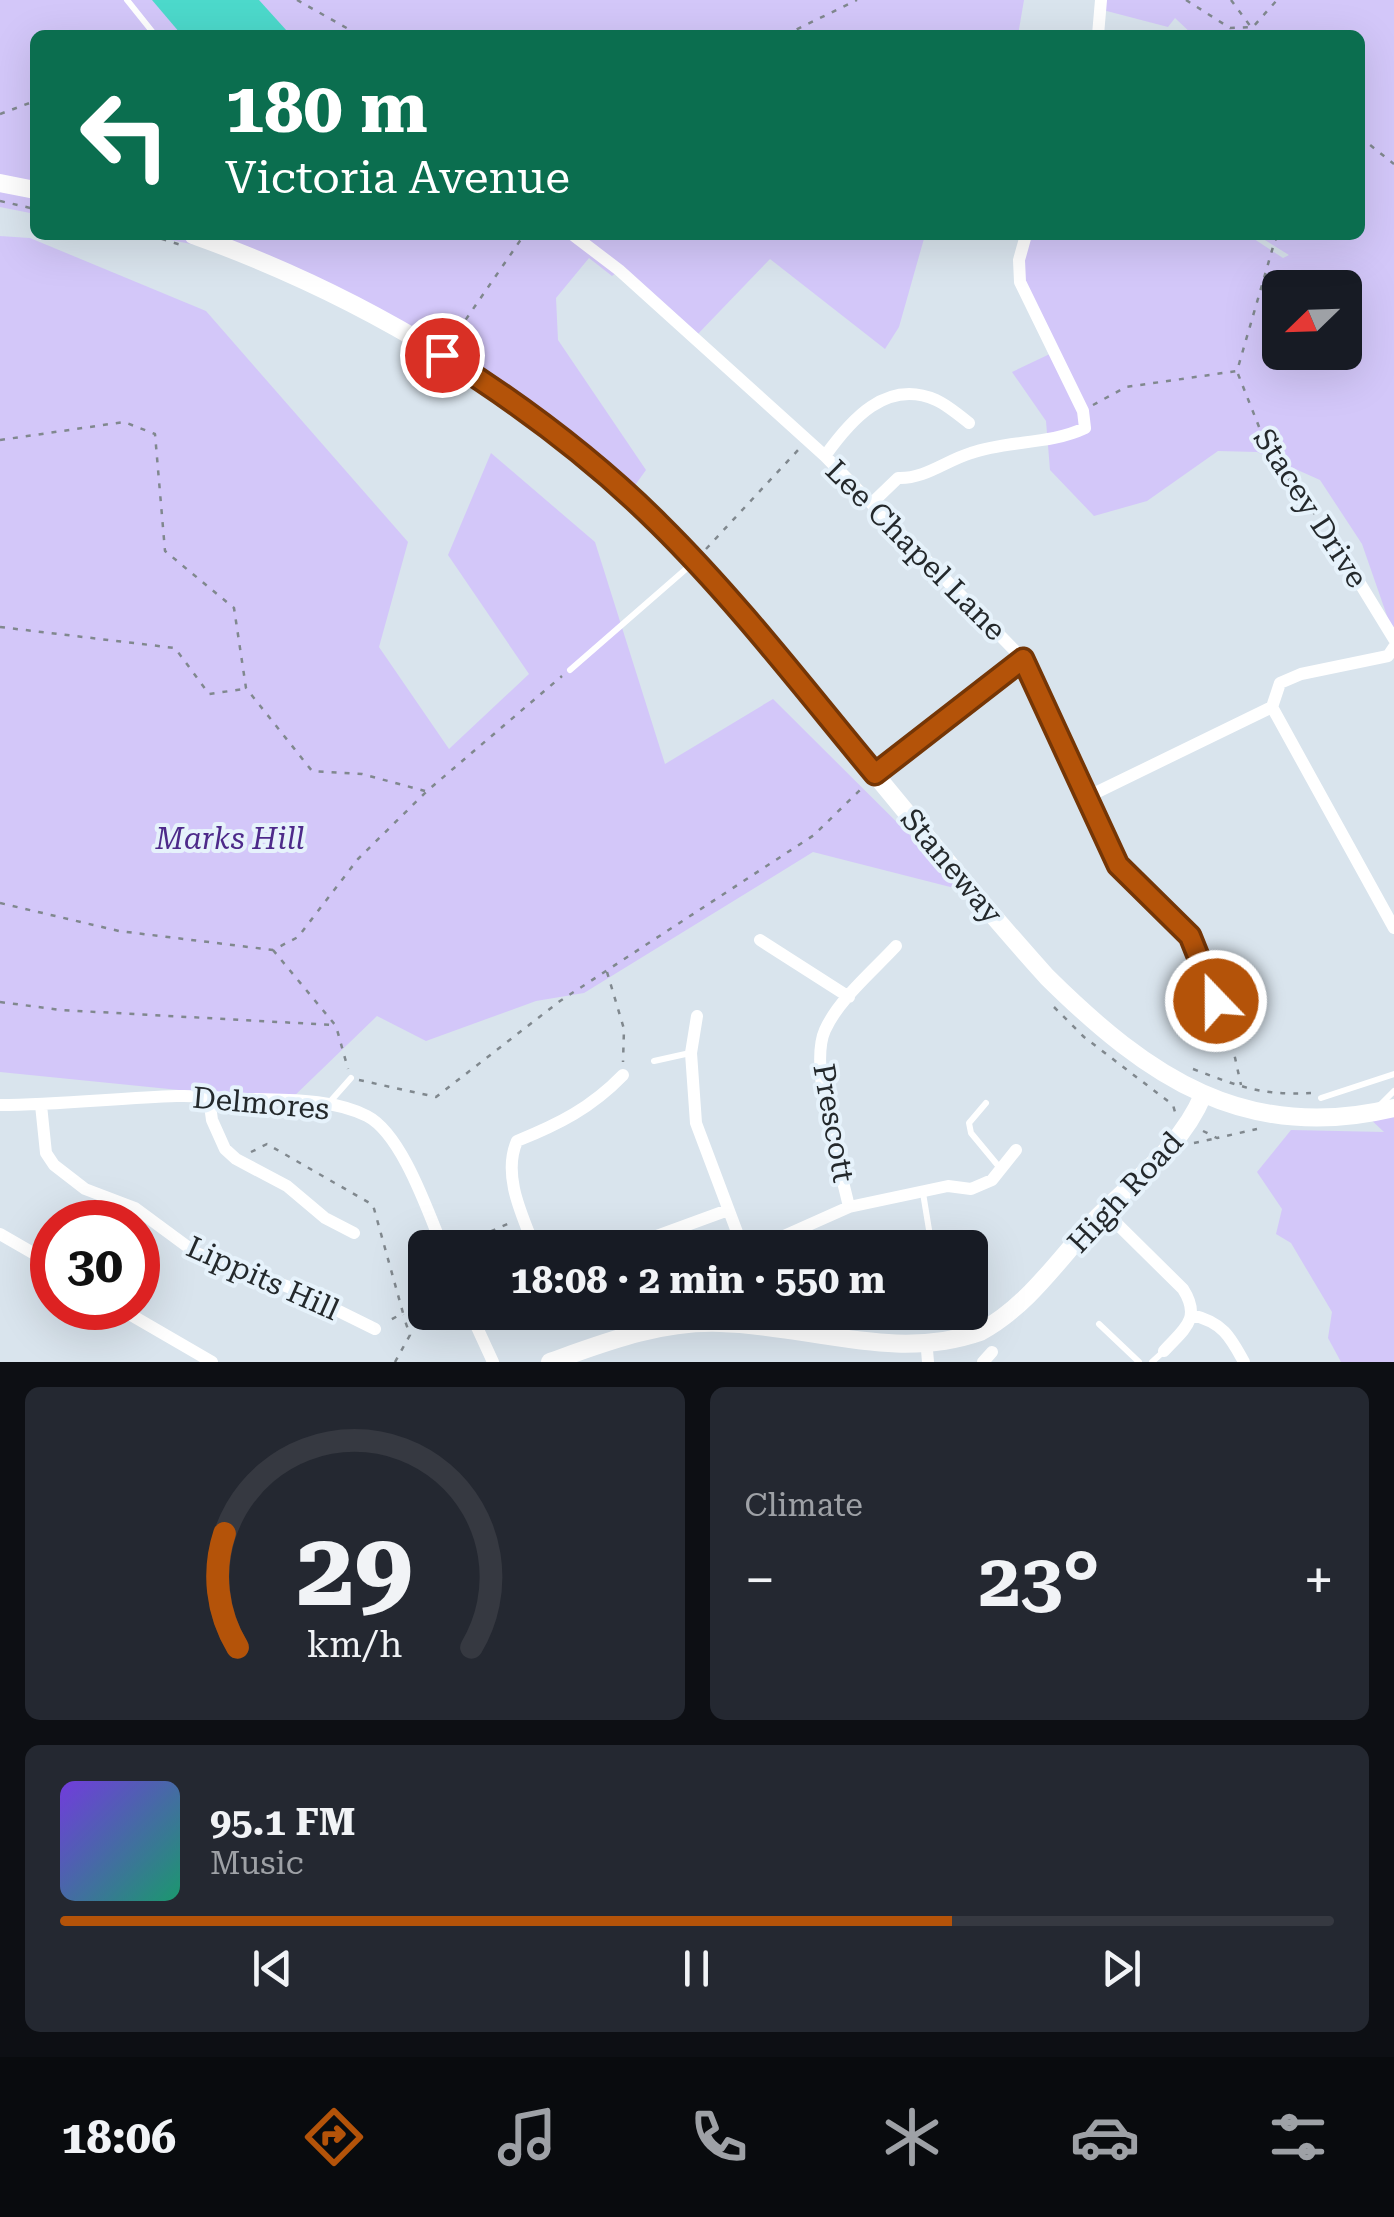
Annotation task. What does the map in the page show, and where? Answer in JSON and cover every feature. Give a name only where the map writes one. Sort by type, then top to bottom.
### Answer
[{"type":"main road","points":[[0,183],[30,189]]},
{"type":"main road","name":"Staneway","points":[[189,241],[310,280],[379,316],[567,442],[628,495],[695,562],[1017,944],[1074,1004],[1144,1062],[1203,1095]]},
{"type":"main road","points":[[1203,1095],[1308,1116],[1366,1115],[1394,1108]]},
{"type":"main road","name":"High Road","points":[[791,1330],[866,1350],[928,1356],[977,1334],[1013,1311],[1104,1211],[1177,1140],[1203,1095]]},
{"type":"main road","name":"High Road","points":[[550,1362],[646,1330]]},
{"type":"street","points":[[1098,30],[1101,0]]},
{"type":"street","name":"Lee Chapel Lane","points":[[580,240],[620,270],[825,456],[1023,659],[1118,865],[1190,936],[1229,1033]]},
{"type":"street","points":[[872,502],[898,478],[914,478],[972,452],[1066,437],[1086,428],[1084,411],[1020,282],[1025,240]]},
{"type":"street","points":[[825,456],[862,410],[907,395],[935,399],[969,422]]},
{"type":"street","name":"Stacey Drive","points":[[1334,540],[1394,640]]},
{"type":"street","points":[[1087,797],[1272,707],[1280,684],[1301,674],[1388,656],[1394,648]]},
{"type":"street","points":[[875,774],[1023,659]]},
{"type":"street","points":[[1272,707],[1394,928]]},
{"type":"street","points":[[760,940],[848,997]]},
{"type":"street","name":"Prescott","points":[[849,1207],[818,1064],[825,1030],[848,997],[896,946]]},
{"type":"street","points":[[696,1016],[691,1052],[696,1123],[736,1230]]},
{"type":"street","points":[[527,1230],[513,1185],[510,1156],[517,1141],[590,1107],[622,1075]]},
{"type":"street","name":"Delmores","points":[[0,1104],[180,1096],[327,1104],[368,1116],[384,1131],[415,1182],[435,1230]]},
{"type":"street","points":[[209,1098],[212,1120],[226,1149],[274,1177],[325,1218],[354,1233]]},
{"type":"street","name":"Lippits Hill","points":[[41,1105],[46,1153],[54,1165],[85,1189],[134,1208],[196,1254],[294,1289],[375,1329]]},
{"type":"street","points":[[797,1230],[849,1207],[948,1186],[971,1188],[992,1180],[1016,1150]]},
{"type":"street","points":[[673,1230],[728,1210]]},
{"type":"street","points":[[1104,1211],[1183,1290],[1190,1302],[1192,1315],[1164,1351]]},
{"type":"street","points":[[0,1234],[30,1251]]},
{"type":"street","points":[[1192,1315],[1225,1329],[1244,1362]]},
{"type":"street","points":[[157,1330],[212,1362]]},
{"type":"street","points":[[478,1330],[493,1362]]},
{"type":"lane","points":[[127,0],[151,30]]},
{"type":"lane","points":[[570,670],[695,562]]},
{"type":"lane","points":[[654,1061],[691,1052]]},
{"type":"lane","points":[[1321,1098],[1394,1074]]},
{"type":"lane","points":[[327,1104],[350,1078]]},
{"type":"lane","points":[[1366,1115],[1394,1091]]},
{"type":"lane","points":[[986,1103],[968,1123],[1000,1168]]},
{"type":"lane","points":[[923,1192],[929,1230]]},
{"type":"lane","points":[[1099,1324],[1140,1362]]},
{"type":"lane","points":[[1152,1362],[1164,1351]]},
{"type":"path","points":[[297,0],[350,30]]},
{"type":"path","points":[[795,30],[857,0]]},
{"type":"path","points":[[1186,0],[1230,28],[1253,26],[1277,0]]},
{"type":"path","points":[[1232,0],[1255,30]]},
{"type":"path","points":[[0,114],[30,104]]},
{"type":"path","points":[[1365,142],[1394,164]]},
{"type":"path","points":[[0,201],[30,207]]},
{"type":"path","points":[[442,355],[521,240]]},
{"type":"path","points":[[1084,411],[1126,387],[1237,372],[1275,240]]},
{"type":"path","name":"Stacey Drive","points":[[1237,372],[1270,452],[1334,540]]},
{"type":"path","points":[[0,440],[124,422],[156,434],[165,551],[234,608],[246,688],[312,771],[362,774],[427,791]]},
{"type":"path","points":[[695,562],[806,442]]},
{"type":"path","points":[[0,627],[175,648],[208,694],[246,688]]},
{"type":"path","points":[[0,903],[119,932],[273,950],[298,937],[358,859],[427,791],[570,670]]},
{"type":"path","points":[[273,950],[336,1026],[350,1078],[436,1097],[560,1001],[814,835],[852,800]]},
{"type":"path","points":[[607,971],[624,1029],[622,1075]]},
{"type":"path","points":[[0,1002],[61,1010],[336,1026]]},
{"type":"path","points":[[1049,1002],[1084,1037],[1172,1106],[1176,1115]]},
{"type":"path","points":[[1180,1064],[1242,1088],[1229,1033]]},
{"type":"path","points":[[1202,1130],[1217,1138],[1271,1126]]},
{"type":"path","points":[[494,1230],[522,1218]]},
{"type":"path","points":[[395,1362],[410,1335],[402,1314]]},
{"type":"green space","points":[[0,0],[1024,0],[1019,30],[30,30],[30,213],[0,207]]},
{"type":"green space","points":[[1101,0],[1394,0],[1394,636],[1362,544],[1320,480],[1257,452],[1218,451],[1147,501],[1094,516],[1050,470],[1046,421],[1012,372],[1054,352],[1020,282],[1025,240],[1256,240],[1283,258],[1289,255],[1265,240],[1365,240],[1365,30],[1188,30],[1175,18],[1168,27],[1099,9]]},
{"type":"green space","name":"Marks Hill","points":[[0,236],[30,238],[206,311],[408,542],[379,647],[449,749],[529,674],[448,555],[491,453],[595,542],[665,764],[773,699],[966,891],[813,852],[584,993],[536,1001],[426,1041],[377,1016],[289,1101],[0,1072]]},
{"type":"green space","points":[[170,240],[924,240],[899,327],[885,349],[770,259],[695,337],[620,270],[612,276],[589,258],[556,298],[558,340],[646,470],[628,495],[500,393],[252,256]]},
{"type":"green space","points":[[1394,1108],[1394,1362],[1341,1362],[1328,1338],[1332,1312],[1291,1243],[1276,1234],[1282,1209],[1257,1172],[1291,1130],[1384,1132],[1366,1115]]},
{"type":"shaded area","points":[[152,0],[259,0],[286,30],[177,30]]},
{"type":"route","points":[[442,355],[567,442],[660,524],[764,640],[875,774],[1023,659],[1118,865],[1190,936],[1216,1001]]}]
